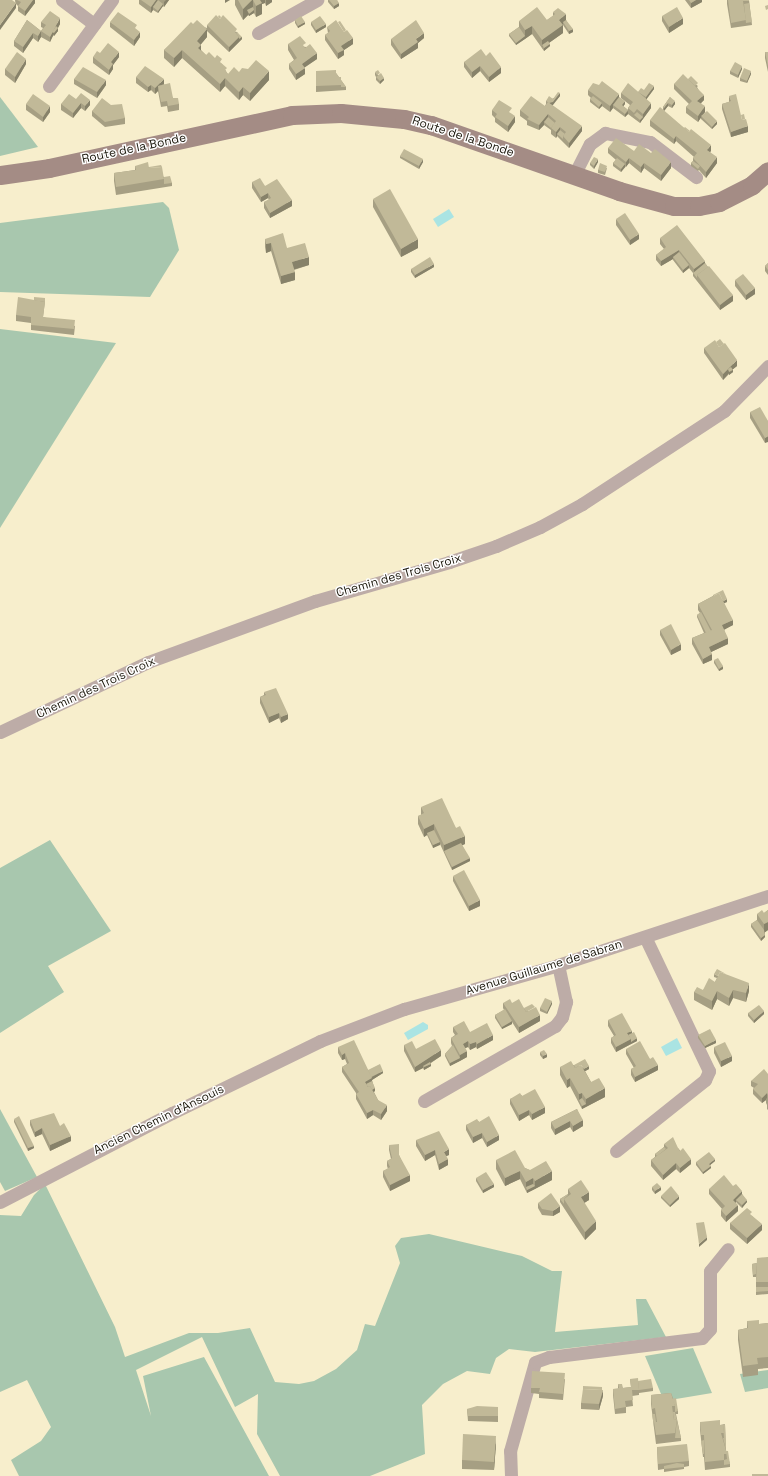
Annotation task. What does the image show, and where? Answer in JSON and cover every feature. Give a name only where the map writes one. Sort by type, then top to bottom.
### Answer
[{"type":"main road","name":"Route de la Bonde","points":[[0,175],[49,168],[292,115],[342,112],[404,119],[431,125],[649,201],[674,206],[699,206],[732,196],[752,185],[768,170]]},
{"type":"main road","name":"Route de la Bonde","points":[[0,185],[49,168]]},
{"type":"street","points":[[62,0],[94,24]]},
{"type":"street","points":[[49,86],[112,0]]},
{"type":"street","points":[[258,33],[317,0]]},
{"type":"street","points":[[574,175],[590,144],[605,134],[650,142],[696,177]]},
{"type":"street","name":"Chemin des Trois Croix","points":[[0,732],[148,662],[315,601],[456,560],[540,527],[582,504],[724,411],[768,366]]},
{"type":"street","name":"Avenue Guillaume de Sabran","points":[[320,1042],[404,1009],[558,965],[768,896]]},
{"type":"street","points":[[616,1151],[705,1080],[709,1071],[644,937]]},
{"type":"street","points":[[424,1101],[556,1026],[562,1017],[566,1002],[558,965]]},
{"type":"street","name":"Ancien Chemin d'Ansouis","points":[[0,1202],[151,1124],[320,1042]]},
{"type":"street","points":[[511,1476],[510,1451],[535,1362],[573,1354],[702,1338],[710,1329],[710,1271],[728,1250]]},
{"type":"green space","points":[[0,97],[13,114],[38,147],[0,156]]},
{"type":"green space","points":[[163,202],[169,208],[179,250],[150,297],[0,292],[0,223]]},
{"type":"green space","points":[[0,329],[116,343],[0,528]]},
{"type":"green space","points":[[50,840],[111,931],[48,966],[64,992],[0,1033],[0,868]]},
{"type":"green space","points":[[0,1109],[37,1177],[5,1191],[0,1182]]},
{"type":"green space","points":[[45,1184],[115,1327],[125,1357],[189,1333],[218,1333],[250,1328],[275,1382],[299,1384],[314,1381],[336,1369],[357,1350],[365,1324],[375,1326],[400,1263],[395,1246],[401,1238],[429,1234],[522,1256],[552,1271],[562,1271],[555,1332],[638,1325],[636,1299],[646,1299],[666,1337],[535,1352],[509,1349],[496,1358],[490,1374],[467,1371],[443,1384],[422,1405],[425,1454],[370,1476],[280,1476],[257,1434],[258,1394],[235,1407],[202,1337],[136,1370],[151,1416],[143,1376],[204,1357],[269,1476],[19,1476],[11,1460],[41,1441],[51,1427],[27,1380],[0,1392],[0,1215],[21,1216],[34,1195]]},
{"type":"green space","points":[[693,1348],[712,1393],[664,1401],[645,1356]]},
{"type":"green space","points":[[768,1370],[768,1388],[745,1392],[740,1374]]},
{"type":"water","points":[[449,209],[454,217],[438,227],[433,219]]},
{"type":"water","points":[[423,1022],[428,1025],[428,1029],[408,1040],[404,1033]]},
{"type":"water","points":[[677,1038],[682,1048],[666,1056],[661,1047]]},
{"type":"building","points":[[0,0],[12,0],[16,3],[0,25]]},
{"type":"building","points":[[17,0],[33,0],[25,11],[18,6],[21,2]]},
{"type":"building","points":[[141,0],[156,0],[151,7]]},
{"type":"building","points":[[158,0],[163,4],[158,11],[153,7]]},
{"type":"building","points":[[238,0],[252,0],[243,9]]},
{"type":"building","points":[[253,0],[260,0],[262,3],[256,6]]},
{"type":"building","points":[[329,0],[337,0],[339,3],[334,6]]},
{"type":"building","points":[[689,0],[696,0],[691,3]]},
{"type":"building","points":[[728,0],[749,0],[743,1],[746,20],[731,23]]},
{"type":"building","points":[[749,3],[752,22],[746,23],[744,4]]},
{"type":"building","points":[[768,5],[768,9],[766,10],[765,6]]},
{"type":"building","points":[[253,7],[254,10],[249,14],[247,10]]},
{"type":"building","points":[[537,7],[547,20],[555,14],[553,12],[558,8],[566,14],[559,20],[563,25],[542,40],[532,26],[525,30],[519,21]]},
{"type":"building","points":[[677,7],[683,18],[669,27],[662,16]]},
{"type":"building","points":[[50,11],[60,18],[50,37],[41,31],[46,25],[41,22]]},
{"type":"building","points":[[118,12],[137,25],[135,28],[140,32],[134,40],[110,22]]},
{"type":"building","points":[[216,15],[220,19],[223,15],[237,29],[235,32],[239,37],[229,47],[207,25]]},
{"type":"building","points":[[301,16],[305,22],[298,26],[295,20]]},
{"type":"building","points":[[320,16],[326,24],[316,30],[311,22]]},
{"type":"building","points":[[27,20],[41,31],[38,36],[33,33],[23,47],[14,41]]},
{"type":"building","points":[[197,20],[207,29],[197,41],[201,45],[198,48],[206,55],[209,52],[215,58],[217,55],[222,59],[220,62],[227,68],[225,70],[228,74],[234,67],[239,72],[242,68],[248,69],[256,60],[269,71],[250,93],[243,87],[239,92],[225,78],[220,84],[182,50],[174,58],[164,50],[191,22],[193,24]]},
{"type":"building","points":[[336,20],[344,32],[347,30],[353,38],[341,46],[344,50],[338,53],[325,35],[330,31],[327,27]]},
{"type":"building","points":[[416,20],[424,33],[416,39],[418,42],[401,54],[391,39]]},
{"type":"building","points":[[566,20],[573,29],[569,31],[563,22]]},
{"type":"building","points":[[340,21],[346,30],[344,32],[338,22]]},
{"type":"building","points":[[56,26],[58,28],[54,33],[52,32]]},
{"type":"building","points":[[519,27],[525,36],[516,43],[509,34]]},
{"type":"building","points":[[237,32],[242,37],[239,39],[236,33]]},
{"type":"building","points":[[300,36],[306,43],[303,45],[305,48],[310,44],[317,53],[302,64],[305,68],[296,74],[289,64],[297,58],[288,44]]},
{"type":"building","points":[[548,41],[550,44],[544,48],[542,45]]},
{"type":"building","points":[[108,43],[119,52],[111,62],[113,64],[109,70],[93,57],[97,51],[100,53]]},
{"type":"building","points":[[481,49],[486,56],[490,52],[501,67],[489,77],[480,66],[472,72],[464,62]]},
{"type":"building","points":[[17,52],[26,59],[15,77],[5,69]]},
{"type":"building","points":[[765,52],[768,52],[768,66]]},
{"type":"building","points":[[735,62],[742,66],[738,75],[730,71]]},
{"type":"building","points":[[145,66],[164,79],[155,88],[151,85],[148,87],[136,77]]},
{"type":"building","points":[[83,67],[106,80],[97,92],[74,79]]},
{"type":"building","points":[[744,68],[751,71],[747,81],[740,78]]},
{"type":"building","points":[[336,70],[336,77],[341,77],[341,85],[316,86],[316,71]]},
{"type":"building","points":[[378,70],[380,73],[377,75],[375,72]]},
{"type":"building","points":[[381,73],[384,78],[380,81],[376,77]]},
{"type":"building","points":[[683,74],[704,95],[697,101],[705,106],[698,116],[686,107],[692,101],[674,84]]},
{"type":"building","points":[[691,76],[698,83],[695,86],[688,79]]},
{"type":"building","points":[[341,80],[346,87],[341,87]]},
{"type":"building","points":[[602,81],[619,94],[610,106],[588,90],[593,83],[599,85]]},
{"type":"building","points":[[170,83],[173,98],[178,98],[179,104],[168,106],[167,101],[161,102],[158,86]]},
{"type":"building","points":[[628,83],[651,103],[643,114],[637,109],[634,113],[628,108],[633,102],[621,93]]},
{"type":"building","points":[[649,83],[654,86],[646,97],[638,92],[641,88],[644,90]]},
{"type":"building","points":[[558,92],[560,93],[553,102],[549,103],[546,101],[549,96],[553,99]]},
{"type":"building","points":[[81,93],[90,100],[85,106],[81,103],[73,113],[61,104],[69,94],[76,99]]},
{"type":"building","points":[[33,94],[50,106],[43,117],[26,104]]},
{"type":"building","points":[[736,94],[742,120],[746,119],[748,126],[731,132],[722,104],[731,101],[729,96]]},
{"type":"building","points":[[531,96],[545,106],[548,102],[582,126],[569,143],[563,136],[566,132],[560,127],[556,132],[551,128],[556,121],[548,114],[539,125],[527,119],[529,117],[520,110]]},
{"type":"building","points":[[593,96],[602,103],[599,107],[590,99]]},
{"type":"building","points":[[619,97],[625,101],[622,105],[628,110],[625,114],[613,105]]},
{"type":"building","points":[[670,97],[675,101],[672,105],[668,103],[664,108],[663,107]]},
{"type":"building","points":[[102,98],[111,105],[122,104],[125,118],[105,122],[92,111]]},
{"type":"building","points":[[499,100],[512,108],[509,112],[515,116],[508,126],[495,117],[497,114],[492,110]]},
{"type":"building","points":[[660,107],[689,132],[691,129],[711,145],[707,150],[717,157],[706,172],[693,158],[697,153],[676,136],[674,139],[650,120]]},
{"type":"building","points":[[707,111],[717,121],[712,127],[701,116]]},
{"type":"building","points":[[637,112],[643,117],[640,120],[634,115]]},
{"type":"building","points":[[744,114],[745,119],[742,120],[741,115]]},
{"type":"building","points":[[548,117],[555,123],[551,128],[544,122]]},
{"type":"building","points":[[560,130],[565,134],[563,139],[557,134]]},
{"type":"building","points":[[616,138],[634,151],[639,144],[651,153],[655,149],[671,162],[661,175],[644,163],[641,167],[629,158],[626,162],[608,148]]},
{"type":"building","points":[[404,149],[423,159],[419,166],[400,156]]},
{"type":"building","points":[[594,157],[598,159],[594,166],[590,163]]},
{"type":"building","points":[[617,158],[625,164],[621,169],[613,163]]},
{"type":"building","points":[[693,161],[700,166],[698,169],[691,163]]},
{"type":"building","points":[[148,162],[149,168],[162,167],[164,179],[116,187],[114,173],[136,170],[135,166]]},
{"type":"building","points":[[600,163],[607,166],[605,172],[598,170]]},
{"type":"building","points":[[161,165],[162,167],[149,168],[149,167]]},
{"type":"building","points":[[170,176],[172,183],[164,184],[164,177]]},
{"type":"building","points":[[260,178],[265,186],[277,179],[292,200],[270,213],[264,202],[271,198],[268,193],[261,197],[252,182]]},
{"type":"building","points":[[390,189],[418,239],[401,249],[373,199]]},
{"type":"building","points":[[625,213],[639,234],[630,240],[616,219]]},
{"type":"building","points":[[677,225],[705,261],[694,269],[679,250],[661,261],[656,255],[666,247],[660,238]]},
{"type":"building","points":[[283,233],[287,248],[305,243],[309,257],[292,262],[295,272],[281,276],[271,243],[266,244],[265,239]]},
{"type":"building","points":[[679,252],[689,265],[683,270],[673,257]]},
{"type":"building","points":[[430,257],[434,264],[415,275],[411,269]]},
{"type":"building","points":[[705,263],[708,267],[697,275],[697,278],[693,273]]},
{"type":"building","points":[[768,263],[768,270],[765,266]]},
{"type":"building","points":[[709,266],[733,295],[720,305],[697,275]]},
{"type":"building","points":[[743,274],[755,288],[746,295],[735,280]]},
{"type":"building","points":[[18,297],[45,302],[43,317],[75,320],[74,329],[31,325],[31,317],[16,315]]},
{"type":"building","points":[[34,297],[45,298],[45,302],[34,300]]},
{"type":"building","points":[[720,339],[724,344],[719,347],[716,342]]},
{"type":"building","points":[[715,340],[719,347],[725,343],[737,360],[723,374],[704,348]]},
{"type":"building","points":[[731,367],[733,370],[729,372],[728,369]]},
{"type":"building","points":[[760,407],[768,421],[768,436],[765,438],[750,412]]},
{"type":"building","points":[[723,590],[727,599],[723,601],[719,593],[713,596],[713,595]]},
{"type":"building","points":[[719,593],[733,620],[722,625],[728,638],[709,647],[712,654],[703,659],[692,638],[712,630],[698,604]]},
{"type":"building","points":[[701,612],[711,631],[706,633],[697,615]]},
{"type":"building","points":[[671,624],[681,644],[671,650],[660,630]]},
{"type":"building","points":[[718,658],[723,666],[719,669],[714,660]]},
{"type":"building","points":[[276,688],[288,714],[281,717],[279,713],[269,717],[260,697],[266,695],[264,692]]},
{"type":"building","points":[[442,798],[456,828],[460,826],[465,836],[444,845],[434,824],[424,829],[418,816],[424,813],[421,807]]},
{"type":"building","points":[[434,830],[440,842],[433,845],[427,833]]},
{"type":"building","points":[[461,843],[470,858],[452,867],[444,851]]},
{"type":"building","points":[[464,870],[480,900],[469,906],[453,876]]},
{"type":"building","points":[[762,910],[764,913],[768,910],[768,922],[764,924],[757,914]]},
{"type":"building","points":[[757,920],[764,930],[765,935],[761,938],[751,924]]},
{"type":"building","points":[[717,969],[726,974],[720,972],[718,976],[714,974]]},
{"type":"building","points":[[720,972],[749,983],[746,993],[733,990],[729,998],[717,991],[712,1001],[694,992],[697,987],[703,990],[709,978],[715,982]]},
{"type":"building","points":[[545,998],[552,1001],[547,1012],[540,1008]]},
{"type":"building","points":[[510,999],[512,1003],[519,999],[526,1012],[536,1007],[540,1015],[519,1027],[503,1003]]},
{"type":"building","points":[[532,1004],[535,1007],[526,1012],[524,1008]]},
{"type":"building","points":[[759,1005],[764,1011],[754,1020],[748,1013]]},
{"type":"building","points":[[505,1009],[512,1021],[502,1027],[495,1015]]},
{"type":"building","points":[[622,1013],[632,1031],[627,1033],[631,1039],[616,1047],[611,1038],[616,1035],[608,1020]]},
{"type":"building","points":[[464,1021],[470,1032],[487,1023],[493,1035],[477,1044],[476,1042],[470,1044],[468,1041],[463,1044],[467,1051],[460,1055],[451,1038],[458,1034],[453,1027]]},
{"type":"building","points":[[710,1029],[716,1040],[705,1046],[698,1035]]},
{"type":"building","points":[[634,1032],[637,1038],[631,1042],[628,1035]]},
{"type":"building","points":[[435,1039],[441,1050],[415,1067],[404,1045],[412,1041],[416,1049]]},
{"type":"building","points":[[354,1040],[372,1078],[365,1082],[368,1087],[370,1086],[378,1100],[387,1105],[381,1114],[373,1110],[367,1113],[356,1094],[359,1092],[342,1067],[349,1063],[345,1053],[342,1055],[338,1047]]},
{"type":"building","points":[[640,1041],[650,1059],[653,1057],[658,1065],[635,1077],[631,1069],[636,1066],[626,1049]]},
{"type":"building","points":[[725,1042],[732,1056],[721,1061],[714,1047]]},
{"type":"building","points":[[453,1045],[460,1058],[450,1063],[445,1054]]},
{"type":"building","points":[[544,1050],[547,1054],[543,1056],[540,1052]]},
{"type":"building","points":[[585,1059],[589,1066],[584,1069],[581,1065],[575,1068],[574,1065]]},
{"type":"building","points":[[571,1061],[575,1068],[581,1065],[591,1082],[599,1078],[605,1088],[586,1099],[582,1093],[579,1094],[570,1078],[567,1080],[560,1067]]},
{"type":"building","points":[[430,1062],[431,1064],[424,1067],[423,1066]]},
{"type":"building","points":[[380,1064],[383,1071],[371,1077],[368,1070]]},
{"type":"building","points":[[764,1069],[768,1074],[768,1095],[767,1093],[762,1098],[753,1089],[758,1084],[751,1081]]},
{"type":"building","points":[[372,1081],[375,1088],[372,1090],[370,1086],[368,1087],[366,1084]]},
{"type":"building","points":[[535,1089],[545,1107],[532,1114],[529,1110],[519,1115],[510,1099],[520,1093],[522,1096]]},
{"type":"building","points":[[582,1098],[586,1104],[582,1106],[579,1100]]},
{"type":"building","points":[[577,1109],[583,1120],[573,1126],[570,1121],[555,1129],[551,1122]]},
{"type":"building","points":[[54,1113],[60,1126],[64,1123],[71,1136],[50,1145],[42,1128],[35,1132],[30,1120]]},
{"type":"building","points":[[19,1116],[34,1146],[28,1148],[14,1119]]},
{"type":"building","points":[[489,1116],[499,1135],[487,1142],[482,1133],[473,1137],[466,1125],[477,1119],[479,1122]]},
{"type":"building","points":[[439,1131],[449,1149],[444,1152],[448,1159],[439,1164],[435,1150],[425,1155],[416,1140]]},
{"type":"building","points":[[673,1137],[680,1151],[683,1148],[691,1159],[680,1168],[676,1163],[663,1175],[651,1160],[668,1148],[664,1144]]},
{"type":"building","points":[[399,1144],[399,1155],[410,1175],[390,1185],[383,1171],[390,1167],[387,1161],[392,1158],[389,1145]]},
{"type":"building","points":[[664,1147],[666,1149],[657,1156],[655,1154]]},
{"type":"building","points":[[515,1150],[525,1168],[530,1170],[546,1161],[552,1171],[535,1181],[533,1178],[526,1182],[520,1171],[505,1178],[496,1160]]},
{"type":"building","points":[[709,1152],[715,1159],[709,1164],[711,1166],[703,1172],[696,1162]]},
{"type":"building","points":[[486,1172],[494,1184],[483,1190],[476,1178]]},
{"type":"building","points":[[724,1175],[733,1186],[736,1184],[742,1191],[733,1200],[738,1205],[726,1216],[721,1210],[725,1206],[709,1189]]},
{"type":"building","points":[[581,1180],[589,1192],[581,1197],[596,1221],[585,1232],[564,1199],[571,1194],[568,1189]]},
{"type":"building","points":[[657,1183],[661,1187],[655,1191],[652,1187]]},
{"type":"building","points":[[533,1184],[535,1186],[527,1190],[526,1187]]},
{"type":"building","points":[[671,1186],[679,1196],[670,1205],[661,1196]]},
{"type":"building","points":[[551,1193],[560,1206],[553,1211],[542,1209],[538,1203]]},
{"type":"building","points":[[568,1194],[564,1199],[564,1204],[560,1199]]},
{"type":"building","points":[[742,1194],[747,1200],[742,1205],[736,1200]]},
{"type":"building","points":[[747,1208],[752,1212],[750,1214],[762,1224],[747,1238],[730,1223]]},
{"type":"building","points":[[704,1222],[707,1237],[699,1244],[696,1223]]},
{"type":"building","points":[[768,1257],[768,1282],[756,1282],[757,1258]]},
{"type":"building","points":[[757,1263],[756,1274],[753,1275],[752,1264]]},
{"type":"building","points":[[756,1287],[768,1287],[768,1291],[756,1292]]},
{"type":"building","points":[[759,1320],[759,1324],[768,1323],[768,1357],[757,1358],[758,1364],[743,1366],[738,1330],[748,1328],[747,1321]]},
{"type":"building","points":[[532,1371],[565,1373],[563,1394],[539,1392],[540,1388],[531,1388]]},
{"type":"building","points":[[638,1378],[639,1390],[632,1390],[633,1400],[625,1401],[626,1407],[615,1409],[613,1389],[619,1388],[618,1384],[622,1384],[623,1388],[631,1387],[630,1379]]},
{"type":"building","points":[[651,1379],[653,1388],[639,1390],[638,1381]]},
{"type":"building","points":[[583,1386],[602,1387],[602,1390],[583,1389]]},
{"type":"building","points":[[583,1389],[603,1390],[599,1404],[581,1403]]},
{"type":"building","points":[[671,1393],[675,1406],[672,1406],[674,1420],[677,1419],[675,1433],[656,1435],[654,1422],[657,1422],[655,1408],[652,1409],[651,1395]]},
{"type":"building","points":[[676,1398],[678,1411],[675,1412],[675,1406],[672,1399]]},
{"type":"building","points":[[477,1406],[498,1407],[498,1416],[468,1416],[467,1409]]},
{"type":"building","points":[[673,1412],[675,1412],[677,1419],[674,1420]]},
{"type":"building","points":[[652,1414],[655,1414],[656,1422],[654,1422],[654,1427]]},
{"type":"building","points":[[677,1420],[681,1438],[675,1438]]},
{"type":"building","points":[[720,1420],[720,1425],[723,1425],[724,1433],[721,1433],[727,1454],[724,1454],[724,1460],[705,1462],[704,1435],[701,1435],[700,1422]]},
{"type":"building","points":[[725,1424],[726,1450],[723,1438],[723,1425]]},
{"type":"building","points":[[463,1434],[496,1436],[494,1462],[462,1460]]},
{"type":"building","points":[[704,1440],[704,1454],[703,1454],[701,1441]]},
{"type":"building","points":[[687,1444],[689,1461],[658,1464],[657,1447]]},
{"type":"building","points":[[726,1451],[728,1451],[730,1464],[724,1465],[724,1460],[727,1459]]},
{"type":"building","points":[[677,1463],[684,1464],[684,1467],[664,1469],[664,1466]]},
{"type":"building","points":[[752,1474],[768,1474],[768,1476],[752,1476]]}]
